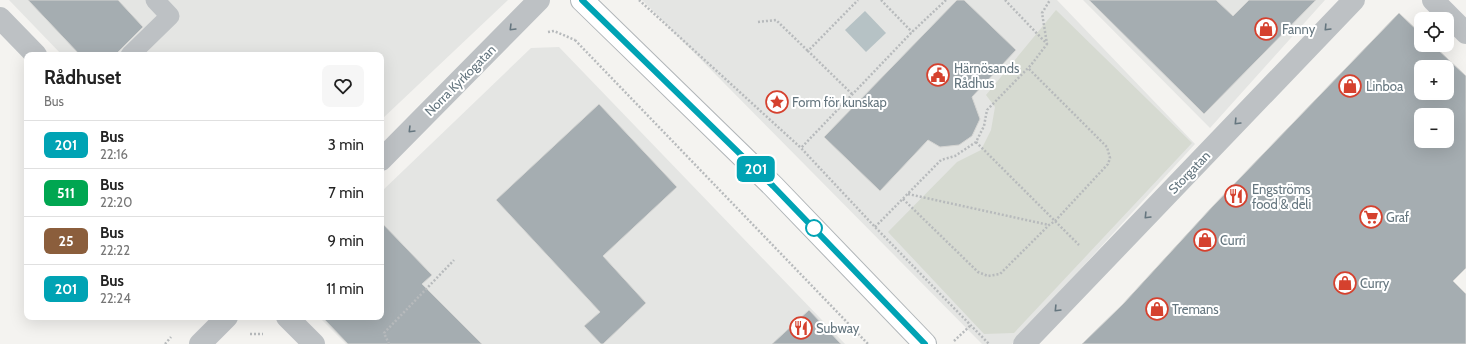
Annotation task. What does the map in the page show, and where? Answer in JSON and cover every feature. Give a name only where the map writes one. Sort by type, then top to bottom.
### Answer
[{"type":"main road","points":[[582,0],[773,186],[925,344]]},
{"type":"street","name":"Norra Kyrkogatan","points":[[384,157],[539,0]]},
{"type":"street","name":"Storgatan","points":[[1024,344],[1354,0]]},
{"type":"street","points":[[1433,0],[1466,34]]},
{"type":"street","points":[[0,18],[33,52]]},
{"type":"street","points":[[200,344],[224,320]]},
{"type":"street","points":[[290,320],[314,344]]},
{"type":"lane","points":[[133,52],[170,16],[155,0]]},
{"type":"path","points":[[639,0],[801,148],[875,227],[989,344]]},
{"type":"path","points":[[808,51],[858,0]]},
{"type":"path","points":[[881,0],[912,32]]},
{"type":"path","points":[[801,148],[912,32],[946,0]]},
{"type":"path","points":[[1005,0],[1047,44]]},
{"type":"path","points":[[875,227],[941,160],[955,156],[976,142],[984,126],[987,110],[1028,68],[1047,44],[1042,13],[1050,0]]},
{"type":"path","points":[[758,22],[776,20],[852,94]]},
{"type":"path","points":[[575,40],[868,344]]},
{"type":"path","points":[[903,199],[978,272],[988,276],[1000,274],[1049,225],[1055,221],[1108,164],[1110,158],[1107,147],[1028,68]]},
{"type":"path","points":[[976,142],[1075,241]]},
{"type":"path","points":[[907,194],[1049,225]]},
{"type":"path","points":[[389,344],[384,333],[454,260]]},
{"type":"path","points":[[951,344],[970,325]]},
{"type":"path","points":[[246,334],[269,334]]},
{"type":"shaded area","points":[[9,0],[508,0],[384,117],[384,52],[59,52]]},
{"type":"shaded area","points":[[642,0],[1057,0],[1195,144],[1012,344],[982,344]]},
{"type":"shaded area","points":[[1083,0],[1325,0],[1210,128]]},
{"type":"shaded area","points":[[1056,10],[1192,143],[1014,333],[984,334],[888,232],[957,162],[981,150],[991,130],[995,107],[986,95]]},
{"type":"shaded area","points":[[865,11],[886,33],[866,52],[845,30]]},
{"type":"shaded area","points":[[559,47],[845,344],[346,344],[322,320],[384,320],[384,189],[531,48]]},
{"type":"building","points":[[28,0],[118,0],[143,27],[118,52],[77,52]]},
{"type":"building","name":"Härnösands Rådhus","points":[[957,0],[964,0],[1016,50],[972,97],[980,119],[972,136],[959,145],[940,147],[928,140],[880,191],[824,137]]},
{"type":"building","points":[[1089,0],[1216,0],[1233,16],[1249,0],[1316,0],[1204,114]]},
{"type":"building","name":"Graf","points":[[1399,13],[1414,27],[1414,52],[1440,52],[1449,60],[1414,60],[1414,100],[1454,100],[1454,65],[1466,76],[1466,268],[1453,281],[1466,294],[1466,344],[1082,344],[1123,304],[1212,207]]},
{"type":"building","points":[[599,104],[677,187],[603,256],[646,303],[603,344],[601,344],[584,326],[600,312],[496,200]]},
{"type":"building","points":[[384,225],[432,275],[422,284],[482,344],[348,344],[325,320],[384,320]]},
{"type":"building","points":[[809,310],[841,344],[772,344]]},
{"type":"bus line","name":"201","points":[[582,0],[773,186],[925,344]]},
{"type":"place","name":"Fanny","points":[[1266,29]]},
{"type":"place","name":"Härnösands Rådhus","points":[[938,75]]},
{"type":"place","name":"Linboa","points":[[1350,86]]},
{"type":"place","name":"Form för kunskap","points":[[777,102]]},
{"type":"place","name":"Engströms food & deli","points":[[1236,196]]},
{"type":"place","name":"Graf","points":[[1371,217]]},
{"type":"place","name":"Curri","points":[[1205,240]]},
{"type":"place","name":"Curry","points":[[1345,283]]},
{"type":"place","name":"Tremans","points":[[1157,309]]},
{"type":"place","name":"Subway","points":[[801,328]]}]
